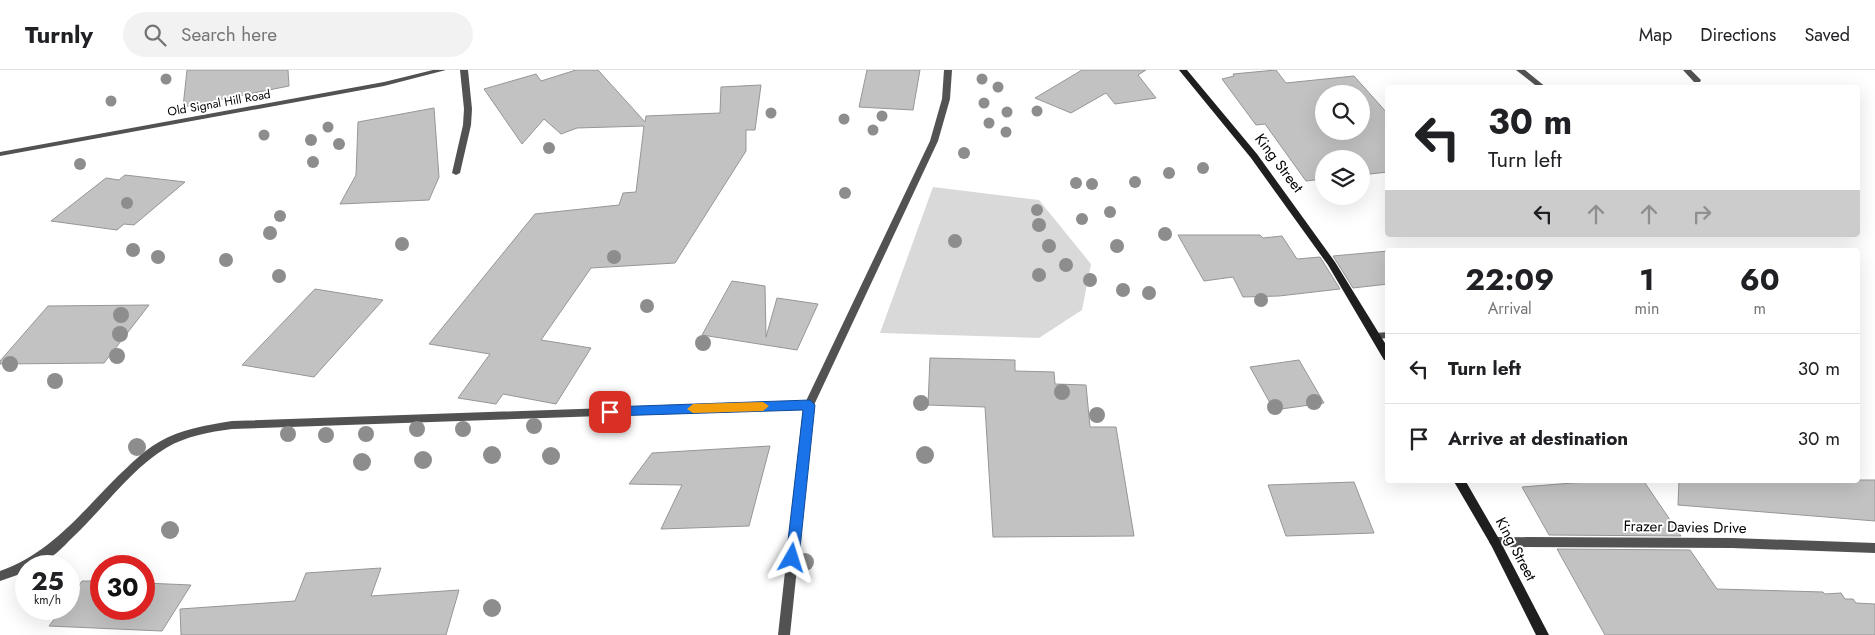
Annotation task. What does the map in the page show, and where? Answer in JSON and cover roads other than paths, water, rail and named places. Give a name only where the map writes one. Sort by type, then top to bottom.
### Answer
[{"type":"main road","name":"King Street","points":[[1183,70],[1260,163],[1332,264],[1385,352]]},
{"type":"main road","name":"King Street","points":[[1461,483],[1543,635]]},
{"type":"street","name":"Old Signal Hill Road","points":[[0,154],[375,86],[442,70]]},
{"type":"street","points":[[456,173],[467,126],[468,109],[464,70]]},
{"type":"street","points":[[784,635],[810,405],[934,141],[946,99],[948,70]]},
{"type":"street","points":[[1520,70],[1540,85]]},
{"type":"street","points":[[1687,70],[1697,80]]},
{"type":"street","points":[[1376,336],[1385,335]]},
{"type":"street","points":[[0,576],[17,572],[52,550],[154,450],[189,432],[232,425],[810,405]]},
{"type":"street","name":"Frazer Davies Drive","points":[[1494,542],[1732,543],[1875,548]]}]
